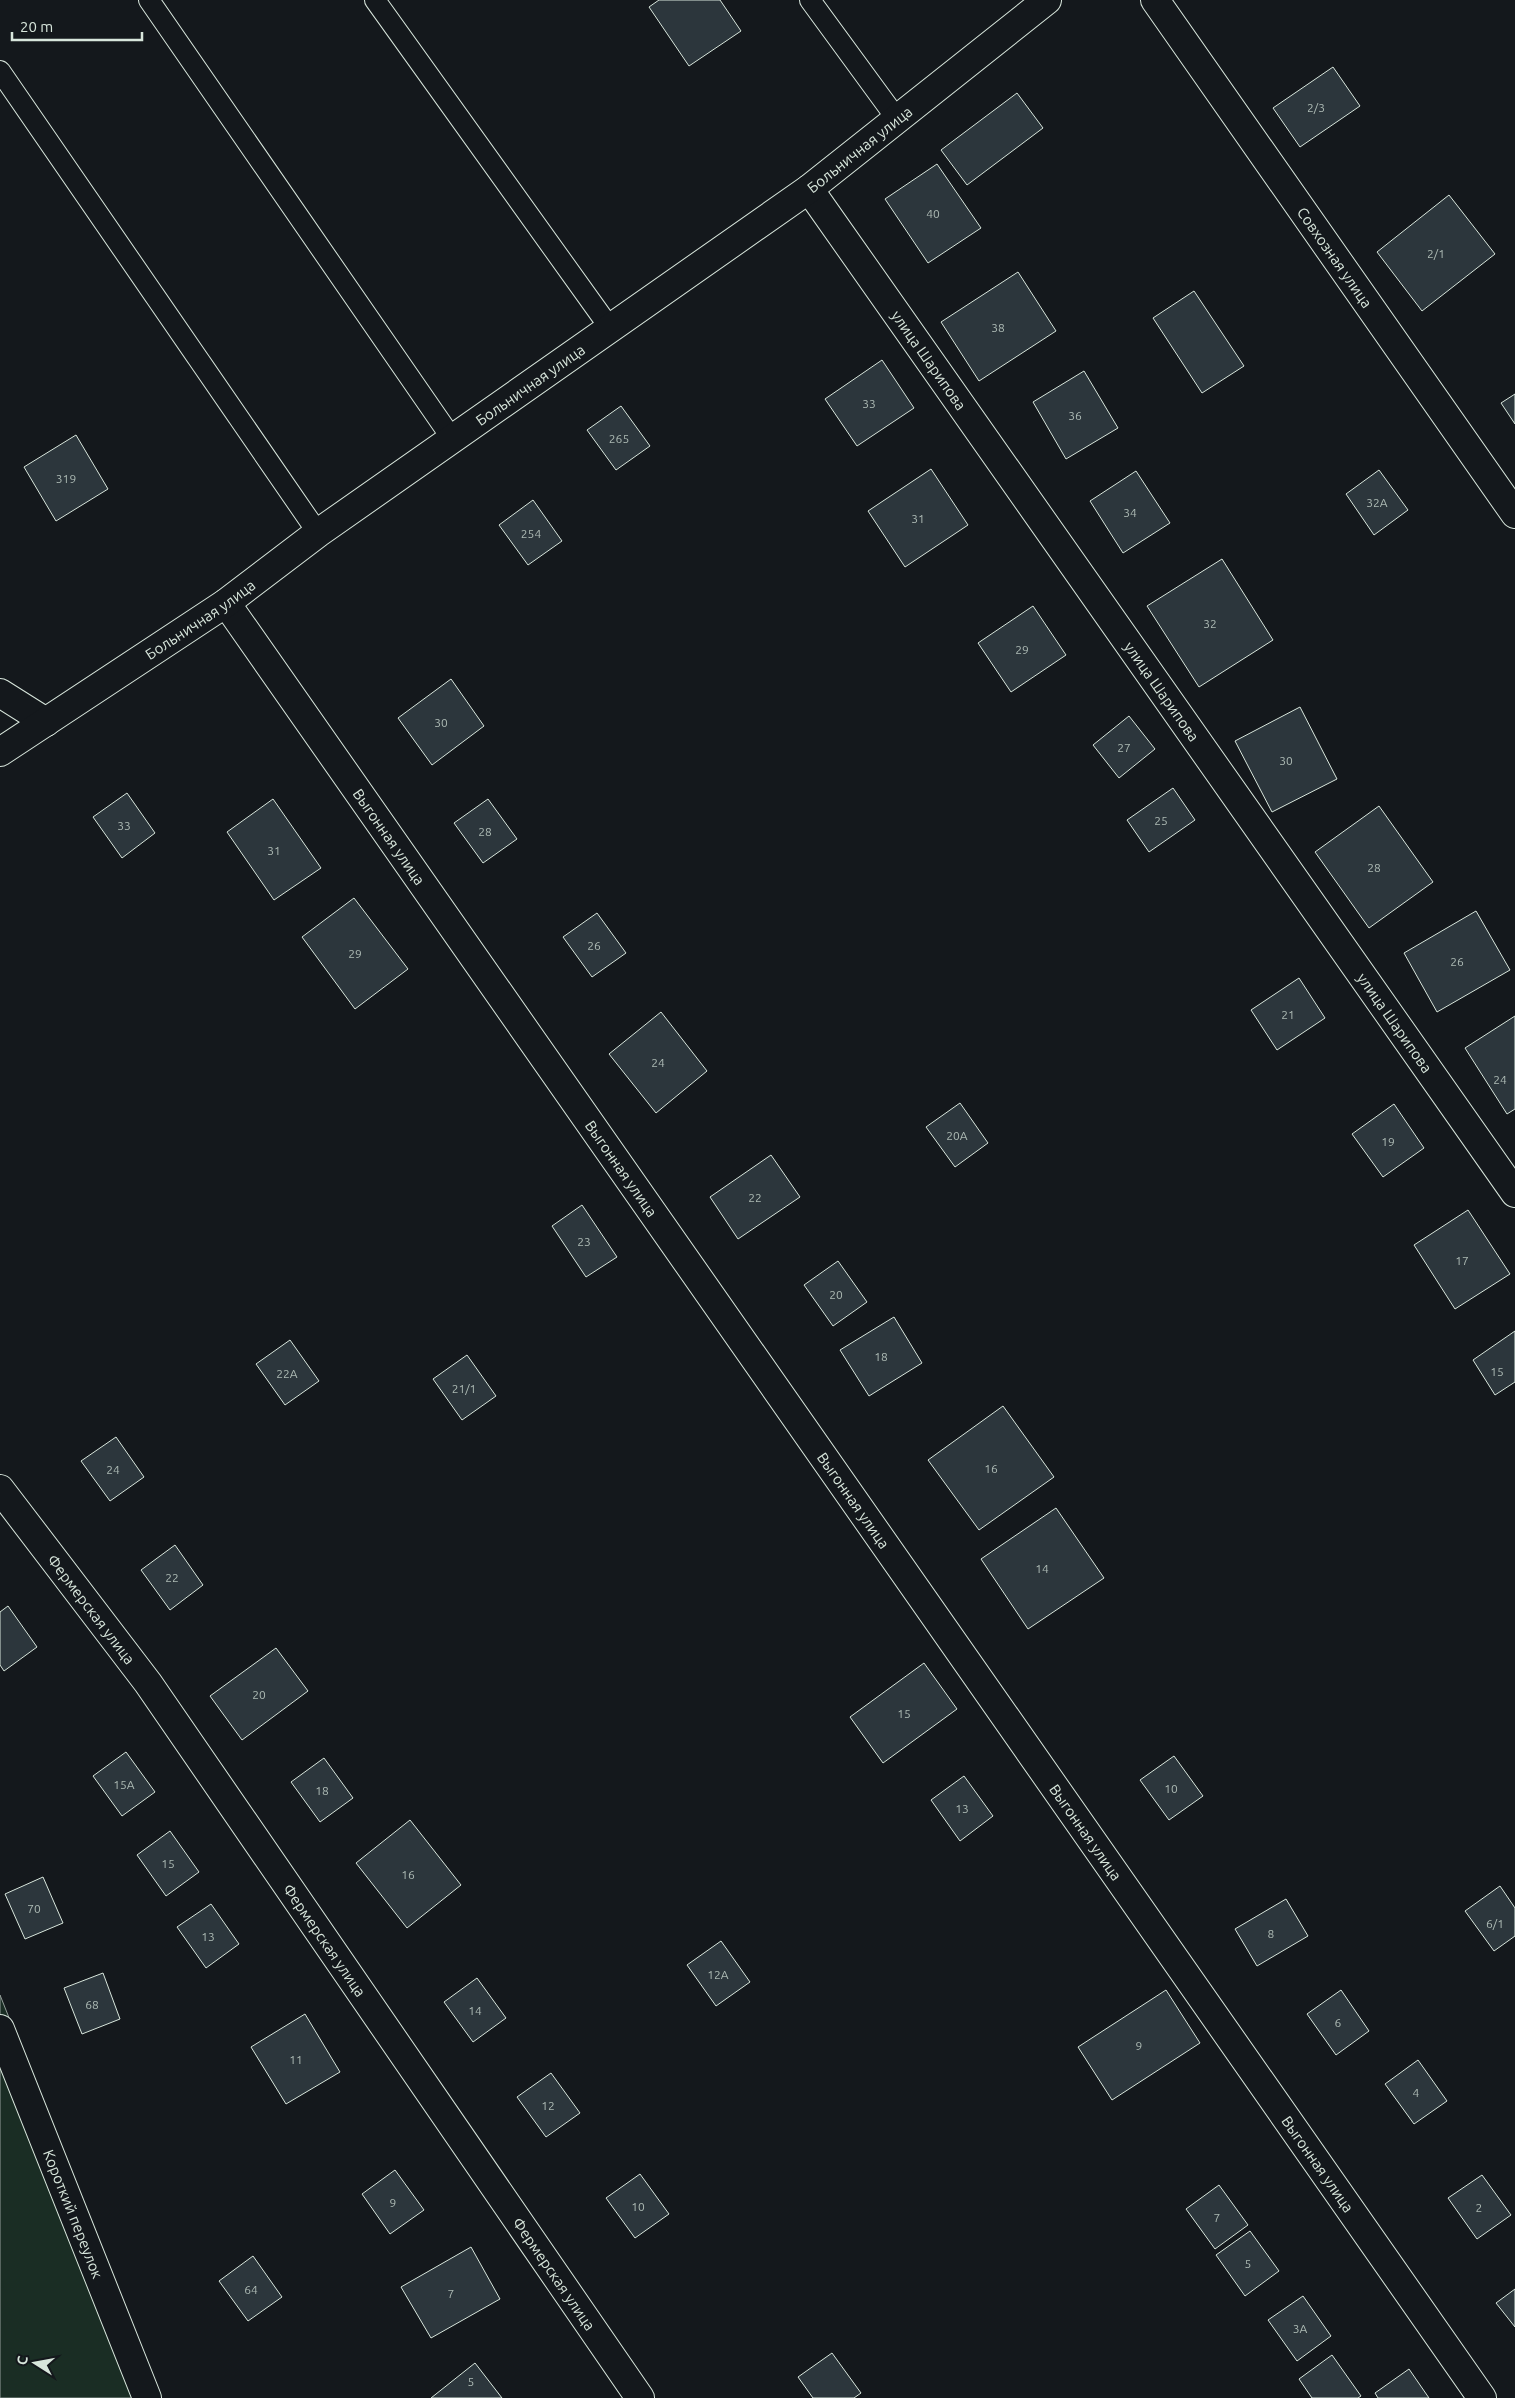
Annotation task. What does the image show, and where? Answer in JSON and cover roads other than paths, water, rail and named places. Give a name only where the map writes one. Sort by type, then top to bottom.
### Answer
[{"type":"street","name":"Больничная улица","points":[[0,752],[226,603],[318,533],[453,440],[809,188],[1047,0]]},
{"type":"street","name":"Совхозная улица","points":[[1155,0],[1515,514]]},
{"type":"street","name":"улица Шарипова","points":[[809,188],[1515,1193]]},
{"type":"street","name":"Выгонная улица","points":[[226,603],[1482,2398]]},
{"type":"street","points":[[0,693],[46,722]]},
{"type":"street","name":"Фермерская улица","points":[[0,1489],[148,1683],[640,2398]]},
{"type":"street","name":"Короткий переулок","points":[[0,2029],[146,2398]]},
{"type":"lane","points":[[149,0],[453,440]]},
{"type":"lane","points":[[375,0],[610,328]]},
{"type":"lane","points":[[810,0],[897,119]]},
{"type":"lane","points":[[0,71],[318,533]]}]
